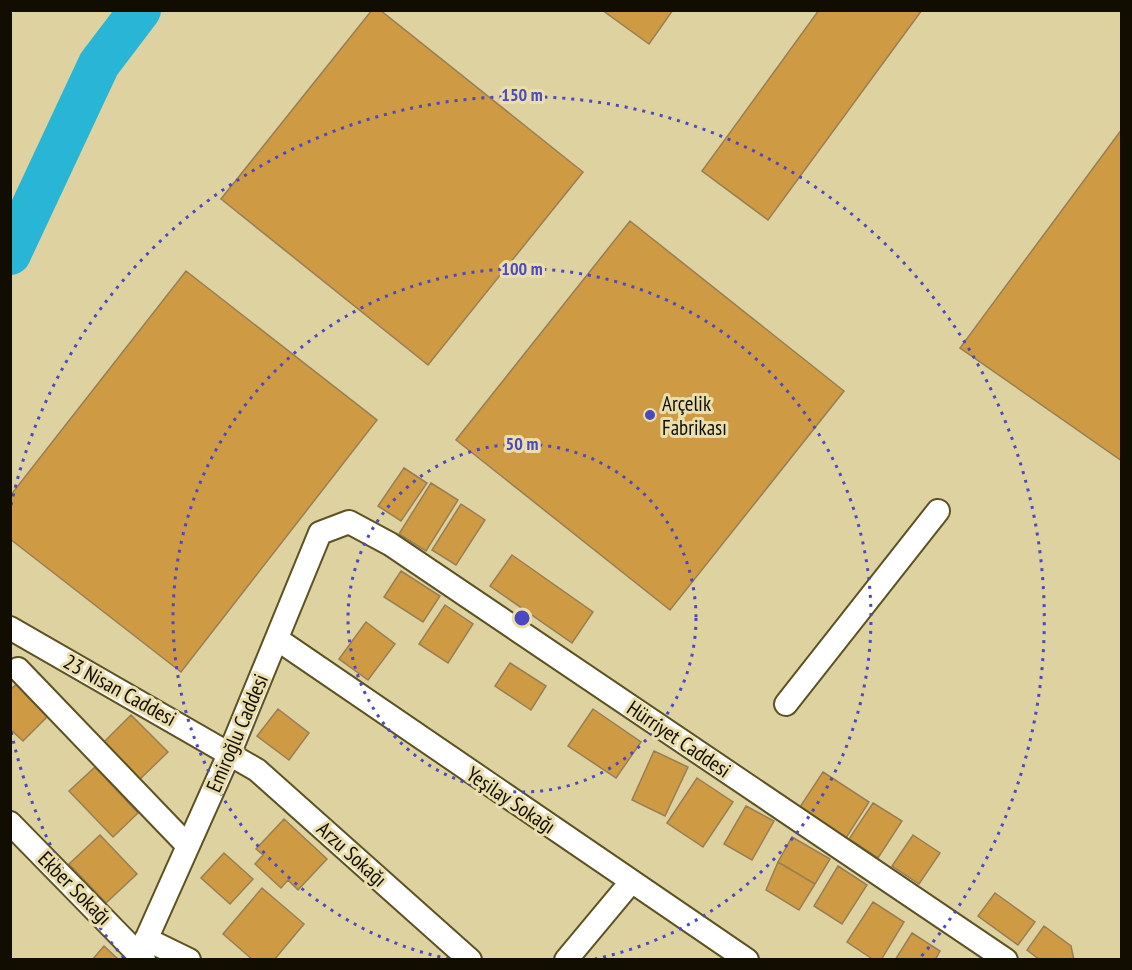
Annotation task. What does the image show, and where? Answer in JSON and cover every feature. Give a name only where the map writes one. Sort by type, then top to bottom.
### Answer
[{"type":"street","points":[[786,704],[938,511]]},
{"type":"street","name":"Emiroğlu Caddesi","points":[[142,953],[230,752],[320,533],[349,522]]},
{"type":"street","name":"Hürriyet Caddesi","points":[[349,522],[390,544],[1006,960]]},
{"type":"street","name":"23 Nisan Caddesi","points":[[10,628],[230,752]]},
{"type":"street","name":"Yeşilay Sokağı","points":[[277,639],[747,960]]},
{"type":"street","points":[[41,645],[14,673],[188,846]]},
{"type":"street","name":"Arzu Sokağı","points":[[230,752],[257,770],[470,960]]},
{"type":"street","name":"Ekber Sokağı","points":[[10,823],[142,953],[189,960]]},
{"type":"street","points":[[566,960],[631,882]]},
{"type":"building","points":[[372,10],[380,10],[583,172],[428,365],[221,199]]},
{"type":"building","points":[[602,10],[673,10],[649,44]]},
{"type":"building","points":[[819,10],[922,10],[768,220],[702,171]]},
{"type":"building","points":[[1122,129],[1122,461],[960,348]]},
{"type":"building","name":"Arçelik Fabrikası","points":[[630,221],[844,391],[670,610],[456,440]]},
{"type":"building","points":[[186,271],[377,420],[181,672],[10,539],[10,496]]},
{"type":"building","points":[[404,468],[427,483],[401,521],[378,506]]},
{"type":"building","points":[[431,483],[458,500],[426,551],[399,534]]},
{"type":"building","points":[[461,504],[485,520],[456,565],[432,550]]},
{"type":"building","points":[[512,555],[593,612],[572,643],[490,586]]},
{"type":"building","points":[[401,571],[440,596],[423,622],[384,597]]},
{"type":"building","points":[[445,605],[473,624],[448,663],[419,644]]},
{"type":"building","points":[[366,622],[395,644],[368,680],[339,659]]},
{"type":"building","points":[[510,663],[546,686],[531,710],[495,686]]},
{"type":"building","points":[[21,680],[52,712],[23,741],[10,729],[10,690]]},
{"type":"building","points":[[278,709],[309,733],[289,760],[257,736]]},
{"type":"building","points":[[593,709],[641,742],[616,778],[568,746]]},
{"type":"building","points":[[131,715],[168,752],[138,781],[102,744]]},
{"type":"building","points":[[654,751],[688,767],[665,816],[632,800]]},
{"type":"building","points":[[95,767],[138,813],[113,837],[69,791]]},
{"type":"building","points":[[823,772],[869,802],[846,838],[800,807]]},
{"type":"building","points":[[697,778],[733,802],[703,847],[667,823]]},
{"type":"building","points":[[873,803],[902,821],[878,858],[849,839]]},
{"type":"building","points":[[746,806],[774,821],[752,860],[724,844]]},
{"type":"building","points":[[284,819],[327,859],[298,890],[288,880],[281,888],[255,864],[263,855],[256,849]]},
{"type":"building","points":[[100,835],[137,874],[106,903],[69,864]]},
{"type":"building","points":[[913,835],[940,853],[919,884],[892,866]]},
{"type":"building","points":[[792,837],[830,859],[815,884],[778,862]]},
{"type":"building","points":[[224,853],[253,879],[230,904],[201,878]]},
{"type":"building","points":[[778,862],[815,884],[799,910],[766,890]]},
{"type":"building","points":[[838,866],[867,885],[842,924],[814,906]]},
{"type":"building","points":[[262,888],[304,924],[274,960],[253,960],[223,934]]},
{"type":"building","points":[[995,893],[1035,922],[1018,945],[978,916]]},
{"type":"building","points":[[873,902],[904,922],[881,960],[874,960],[847,942]]},
{"type":"building","points":[[1044,926],[1071,946],[1074,960],[1040,960],[1027,950]]},
{"type":"building","points":[[912,933],[940,951],[935,960],[895,960]]},
{"type":"building","points":[[104,946],[119,960],[92,960]]},
{"type":"waterway","points":[[10,254],[99,64],[140,10]]},
{"type":"place","name":"Arçelik Fabrikası","points":[[650,415]]}]
